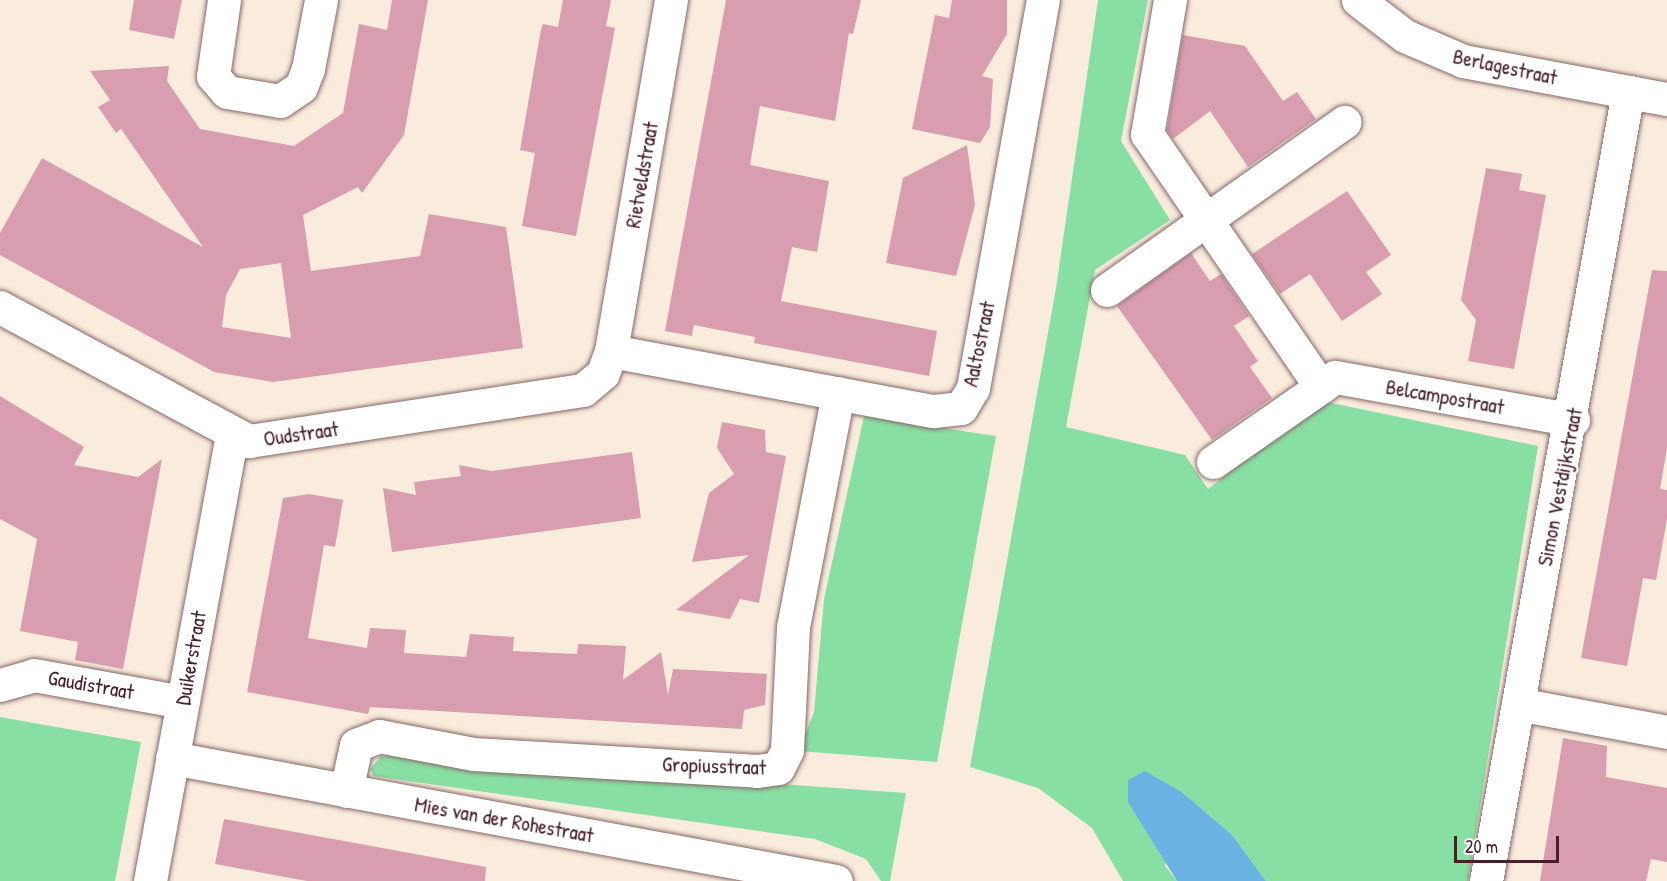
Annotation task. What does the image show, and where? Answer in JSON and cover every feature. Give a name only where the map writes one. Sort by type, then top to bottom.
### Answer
[{"type":"street","points":[[224,0],[213,76],[227,92],[280,101],[301,87],[308,69],[321,0]]},
{"type":"street","name":"Rietveldstraat","points":[[611,351],[671,0]]},
{"type":"street","name":"Aaltostraat","points":[[611,351],[933,411],[961,408],[973,388],[1043,0]]},
{"type":"street","points":[[1170,0],[1147,134],[1321,387]]},
{"type":"street","name":"Berlagestraat","points":[[1358,0],[1405,36],[1464,61],[1667,99]]},
{"type":"street","name":"Simon Vestdijkstraat","points":[[1486,881],[1573,420],[1628,92]]},
{"type":"street","points":[[1107,290],[1344,122]]},
{"type":"street","name":"Oudstraat","points":[[0,307],[232,434],[249,441],[548,400],[583,390],[603,373],[611,351]]},
{"type":"street","name":"Belcampostraat","points":[[1213,462],[1335,377],[1573,420]]},
{"type":"street","name":"Gropiusstraat","points":[[346,790],[356,745],[379,736],[474,754],[757,771],[777,768],[787,750],[793,627],[838,393]]},
{"type":"street","name":"Duikerstraat","points":[[150,881],[232,434]]},
{"type":"street","name":"Gaudistraat","points":[[0,685],[34,675],[183,702]]},
{"type":"street","points":[[1518,704],[1667,732]]},
{"type":"street","name":"Mies van der Rohestraat","points":[[172,758],[836,881]]},
{"type":"green space","points":[[1098,0],[1148,0],[1121,141],[1170,220],[1095,270],[1066,427],[1185,455],[1208,489],[1322,401],[1538,446],[1468,881],[1266,881],[1232,835],[1183,793],[1165,866],[1177,881],[1123,881],[1092,828],[1038,788],[970,767],[1056,288]]},
{"type":"green space","points":[[864,416],[996,436],[937,762],[799,751],[814,712],[824,599]]},
{"type":"green space","points":[[0,717],[141,742],[115,881],[0,881]]},
{"type":"green space","points":[[381,756],[906,793],[890,881],[881,881],[866,859],[815,839],[373,776],[370,769]]},
{"type":"water","points":[[1145,771],[1183,793],[1232,835],[1266,881],[1177,881],[1128,802],[1128,780]]},
{"type":"building","points":[[134,0],[182,0],[174,39],[129,30]]},
{"type":"building","points":[[392,0],[428,0],[404,135],[362,193],[358,187],[303,215],[311,271],[420,256],[429,214],[506,227],[523,348],[273,382],[214,372],[0,255],[0,233],[42,158],[203,247],[121,129],[116,133],[98,107],[110,100],[90,71],[169,66],[167,81],[200,129],[294,146],[343,113],[359,24],[387,30]],"holes":[[[281,263],[291,338],[222,327],[226,295],[240,269]]]},
{"type":"building","points":[[563,0],[611,0],[606,26],[615,28],[576,236],[522,226],[535,153],[520,150],[541,29],[543,24],[558,27]]},
{"type":"building","points":[[726,0],[861,0],[853,34],[849,33],[835,121],[760,106],[750,165],[829,181],[817,252],[792,247],[781,301],[937,331],[929,376],[754,343],[755,337],[694,325],[692,336],[665,331]]},
{"type":"building","points":[[952,0],[1007,0],[1007,34],[982,76],[993,79],[990,127],[980,143],[912,129],[935,15],[949,18]]},
{"type":"building","points":[[1183,35],[1245,46],[1283,101],[1297,92],[1316,119],[1248,167],[1210,111],[1173,139],[1167,130]]},
{"type":"building","points":[[967,145],[975,205],[956,276],[886,263],[903,178]]},
{"type":"building","points":[[1486,168],[1522,174],[1519,190],[1546,195],[1514,369],[1468,361],[1476,320],[1461,300]]},
{"type":"building","points":[[1347,191],[1391,255],[1366,272],[1382,294],[1342,321],[1310,274],[1280,294],[1252,254]]},
{"type":"building","points":[[1191,253],[1210,281],[1221,274],[1249,316],[1234,326],[1258,361],[1250,367],[1272,398],[1212,440],[1117,306]]},
{"type":"building","points":[[1652,270],[1667,271],[1667,448],[1660,489],[1667,490],[1667,519],[1656,580],[1643,578],[1627,666],[1581,658]]},
{"type":"building","points":[[0,396],[84,447],[74,465],[138,477],[162,459],[123,669],[75,660],[78,642],[20,631],[37,539],[0,519]]},
{"type":"building","points":[[722,422],[765,430],[766,452],[786,456],[759,603],[740,599],[730,619],[676,610],[749,555],[692,562],[709,493],[734,474],[717,448]]},
{"type":"building","points":[[632,452],[641,518],[392,552],[383,488],[416,495],[414,482],[461,476],[459,465],[491,471]]},
{"type":"building","points":[[309,494],[343,500],[335,547],[324,545],[308,638],[367,648],[370,628],[406,630],[404,653],[466,657],[470,634],[514,637],[513,651],[577,654],[578,644],[626,646],[623,680],[661,652],[668,695],[673,669],[767,674],[765,705],[744,710],[742,729],[370,707],[368,714],[247,692],[283,498]]},
{"type":"building","points":[[1563,738],[1607,746],[1606,777],[1667,788],[1667,862],[1651,859],[1646,881],[1540,881]]},
{"type":"building","points":[[224,819],[486,867],[485,881],[307,881],[215,864]]}]
